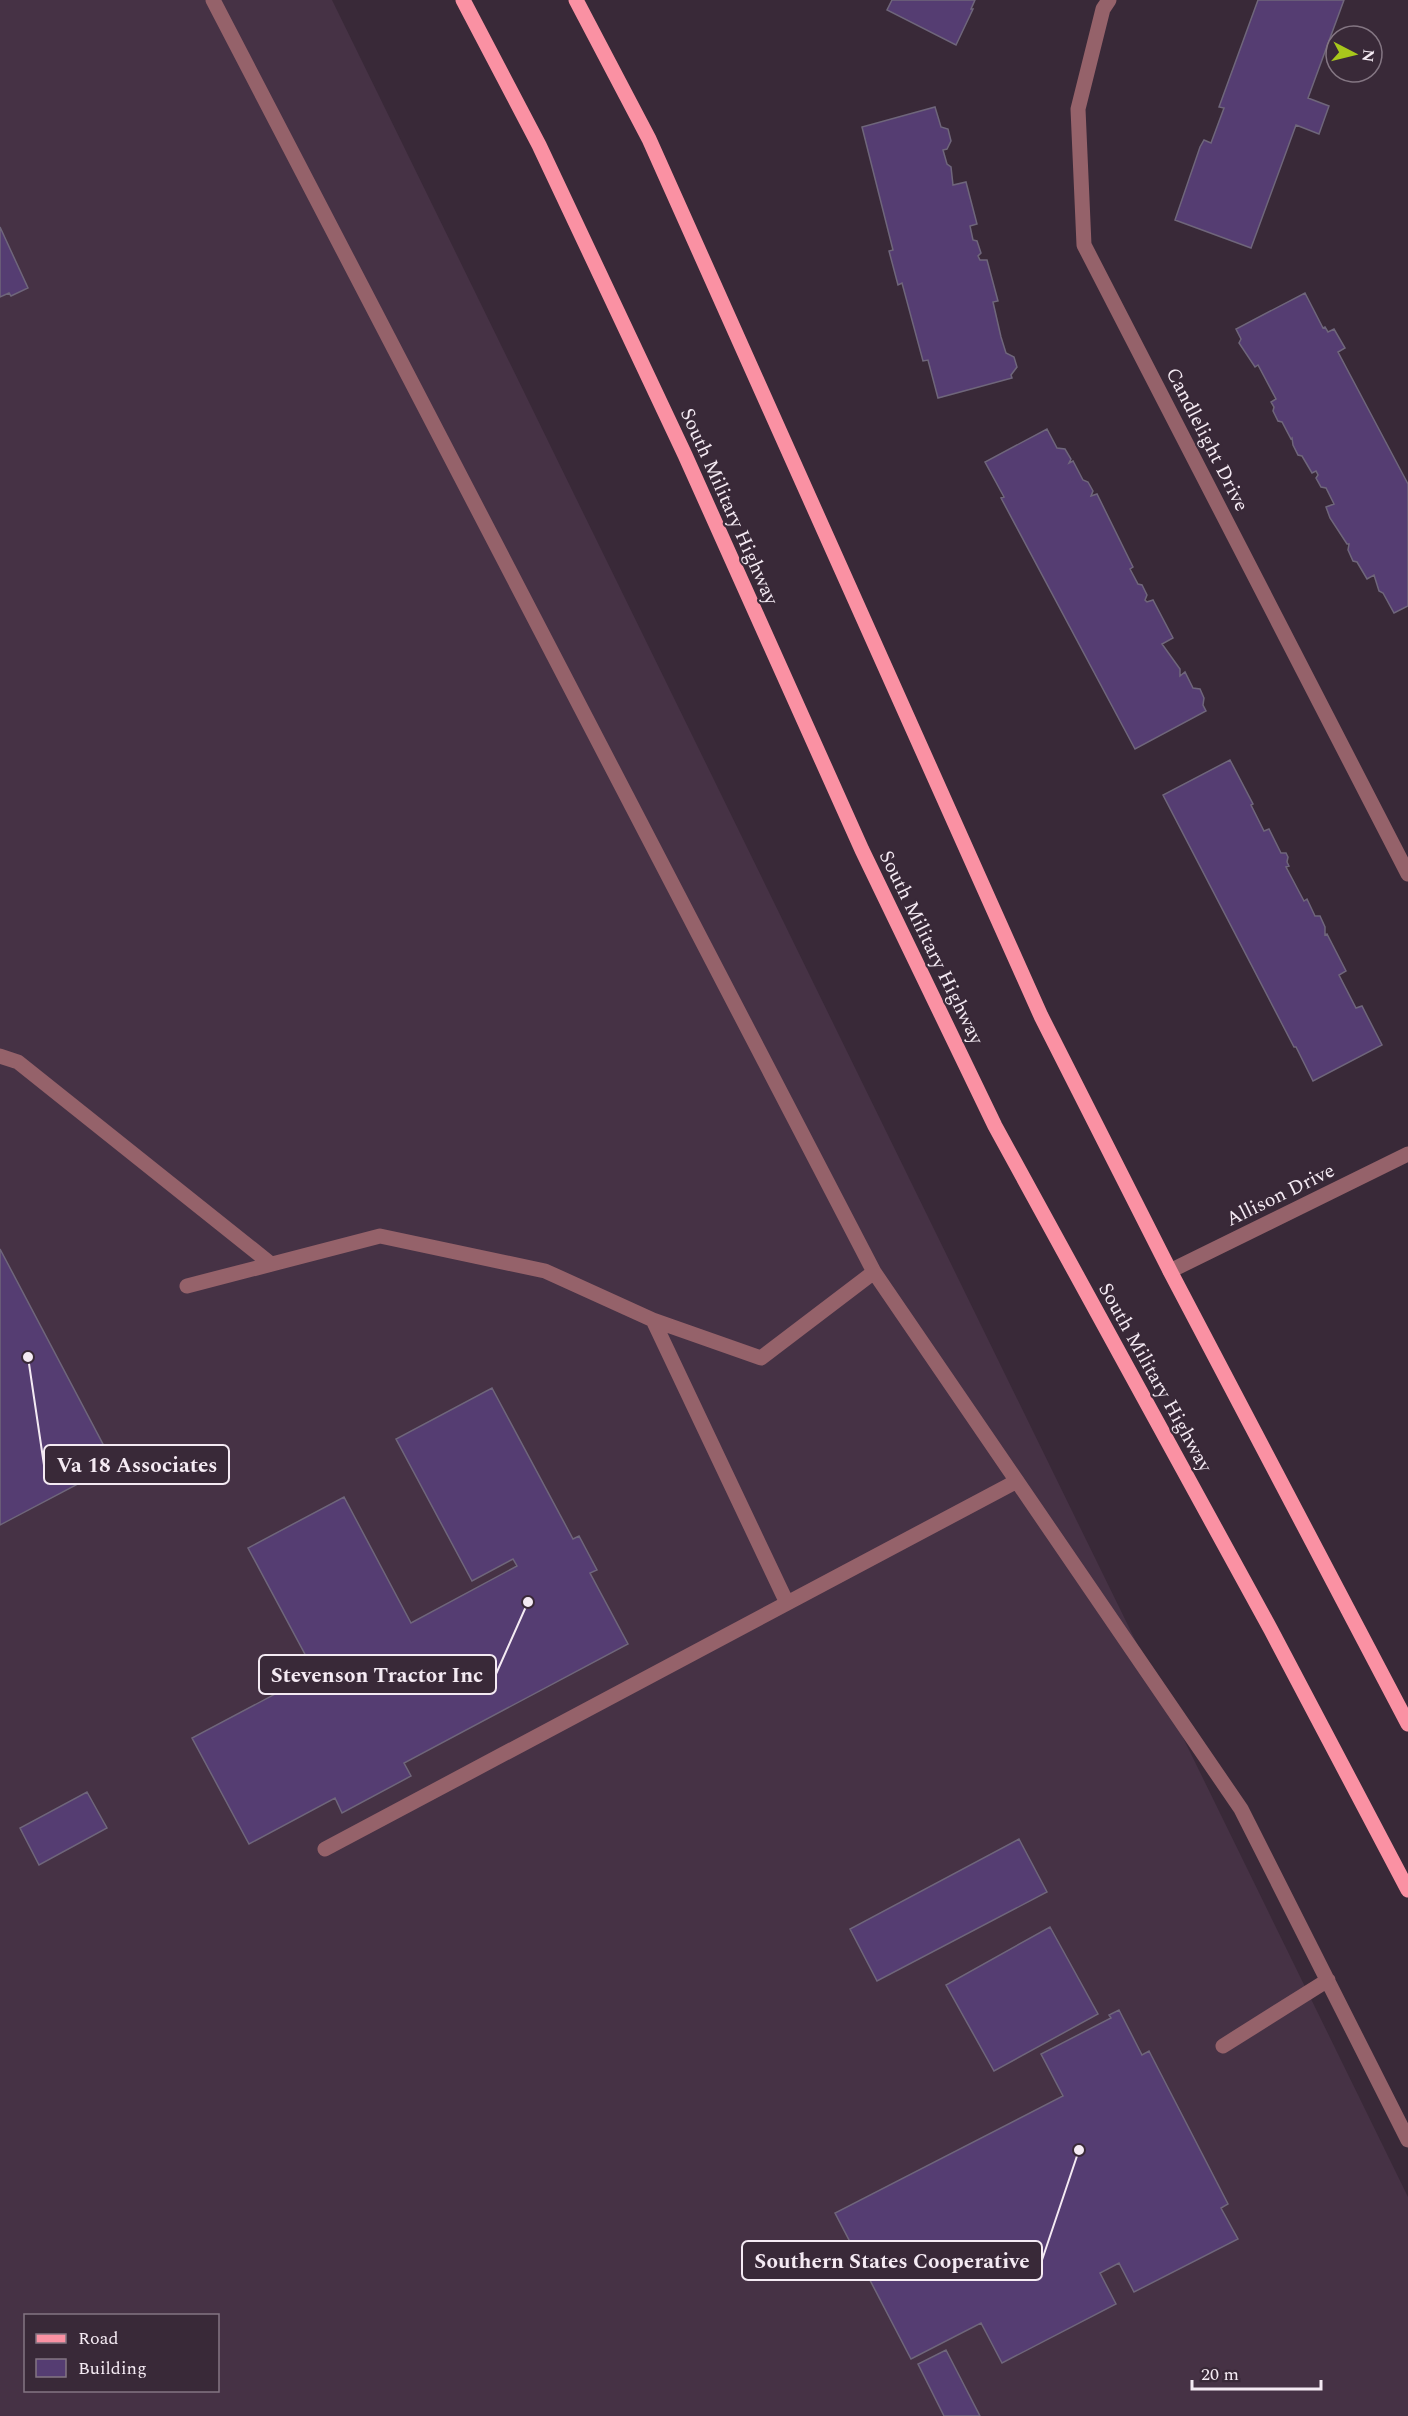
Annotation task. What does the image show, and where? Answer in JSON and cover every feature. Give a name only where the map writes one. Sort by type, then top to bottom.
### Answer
[{"type":"main road","name":"South Military Highway","points":[[463,0],[539,145],[685,455],[862,850],[994,1126],[1271,1630],[1408,1890]]},
{"type":"main road","points":[[576,0],[649,139],[1041,1016],[1170,1271],[1408,1724]]},
{"type":"street","points":[[213,0],[874,1272],[1241,1809],[1408,2140]]},
{"type":"street","name":"Candlelight Drive","points":[[1109,0],[1103,9],[1078,109],[1084,245],[1408,874]]},
{"type":"street","points":[[0,1056],[18,1062],[271,1264]]},
{"type":"street","name":"Allison Drive","points":[[1170,1271],[1408,1154]]},
{"type":"street","points":[[186,1286],[380,1236],[545,1270],[653,1320],[761,1358],[874,1272]]},
{"type":"street","points":[[653,1320],[787,1603]]},
{"type":"street","points":[[325,1849],[1017,1481]]},
{"type":"street","points":[[1223,2046],[1328,1980]]},
{"type":"shaded area","points":[[0,0],[332,0],[1408,2197],[1408,2416],[0,2416]]},
{"type":"building","points":[[892,0],[975,0],[956,45],[887,10]]},
{"type":"building","points":[[1258,0],[1344,0],[1335,24],[1324,24],[1324,54],[1308,98],[1329,106],[1319,134],[1296,125],[1251,248],[1175,220],[1200,147],[1204,140],[1211,143],[1224,108],[1219,107]]},
{"type":"building","points":[[935,107],[941,127],[948,129],[951,141],[947,149],[943,150],[947,164],[951,167],[953,185],[966,182],[977,224],[970,226],[973,240],[977,241],[981,253],[978,256],[980,260],[987,260],[998,301],[993,302],[1001,337],[1006,353],[1014,357],[1017,367],[1011,375],[1012,378],[938,398],[928,360],[923,361],[902,283],[898,285],[889,251],[893,250],[862,127]]},
{"type":"building","points":[[0,227],[28,288],[11,296],[9,293],[0,297]]},
{"type":"building","points":[[1305,293],[1323,328],[1325,327],[1328,332],[1334,329],[1345,348],[1338,352],[1408,484],[1408,606],[1394,613],[1383,593],[1379,591],[1374,575],[1367,579],[1357,562],[1353,561],[1348,550],[1349,544],[1330,518],[1326,507],[1334,504],[1326,488],[1321,487],[1316,478],[1318,475],[1316,471],[1312,473],[1302,456],[1298,455],[1292,438],[1273,411],[1274,407],[1271,402],[1276,399],[1258,365],[1255,367],[1239,343],[1241,339],[1236,329]]},
{"type":"building","points":[[1047,429],[1057,448],[1065,449],[1071,459],[1069,463],[1073,461],[1083,480],[1088,482],[1093,491],[1091,496],[1097,494],[1133,567],[1130,569],[1147,595],[1145,600],[1147,602],[1153,600],[1173,638],[1162,644],[1180,669],[1180,676],[1185,672],[1193,688],[1200,689],[1204,698],[1203,705],[1206,711],[1135,749],[1001,498],[1004,497],[985,462]]},
{"type":"building","points":[[1230,760],[1264,831],[1269,829],[1281,853],[1286,853],[1289,866],[1286,867],[1304,901],[1307,899],[1315,916],[1320,916],[1325,927],[1325,935],[1327,934],[1346,971],[1339,975],[1356,1008],[1362,1006],[1382,1045],[1313,1081],[1163,795]]},
{"type":"building","points":[[0,1249],[114,1465],[0,1525]]},
{"type":"building","points":[[492,1388],[573,1539],[579,1536],[597,1570],[590,1573],[628,1644],[404,1763],[411,1776],[342,1813],[335,1798],[249,1844],[192,1738],[315,1673],[248,1548],[344,1497],[411,1623],[517,1566],[513,1559],[472,1581],[396,1439]]},
{"type":"building","points":[[87,1792],[107,1828],[39,1865],[20,1828]]},
{"type":"building","points":[[1019,1839],[1047,1892],[877,1981],[850,1929]]},
{"type":"building","points":[[1050,1927],[1098,2014],[994,2071],[946,1985]]},
{"type":"building","points":[[1119,2010],[1142,2055],[1149,2051],[1228,2204],[1221,2208],[1238,2239],[1134,2292],[1119,2263],[1100,2273],[1116,2304],[1002,2363],[981,2323],[911,2359],[835,2213],[1063,2096],[1041,2054],[1111,2018],[1109,2015]]},
{"type":"building","points":[[946,2350],[980,2416],[944,2416],[918,2364]]},
{"type":"place","name":"Va 18 Associates","points":[[28,1357]]},
{"type":"place","name":"Stevenson Tractor Inc","points":[[528,1602]]},
{"type":"place","name":"Southern States Cooperative","points":[[1079,2150]]}]
